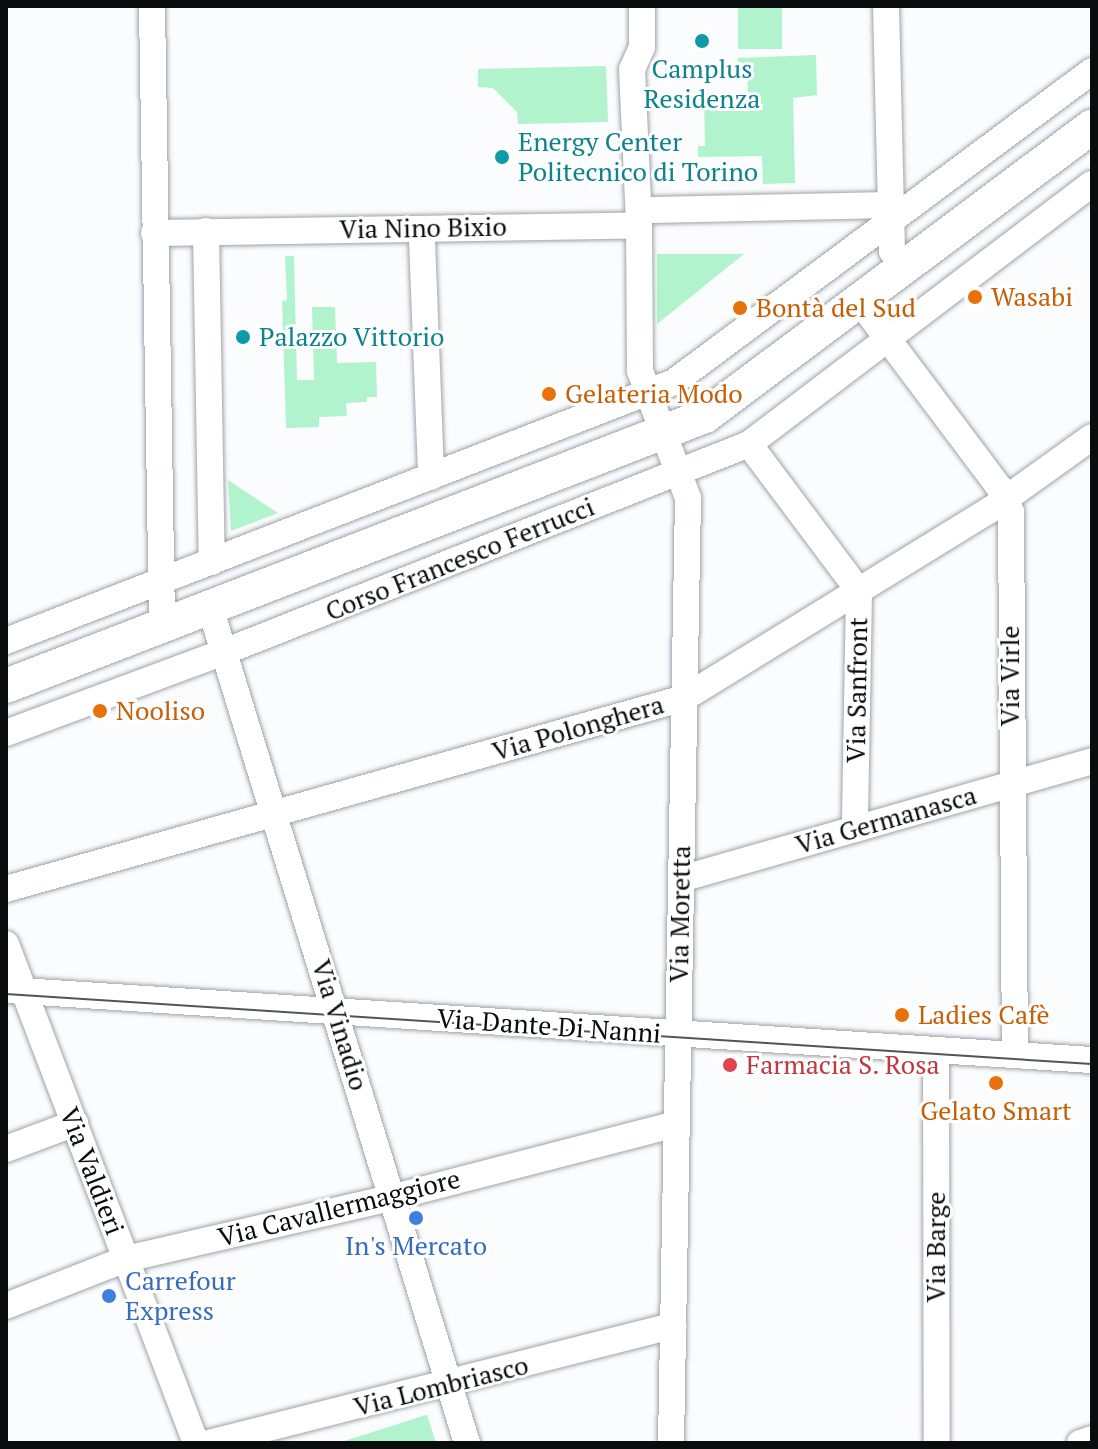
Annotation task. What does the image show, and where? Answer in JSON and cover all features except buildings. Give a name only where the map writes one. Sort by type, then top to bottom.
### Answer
[{"type":"main road","name":"Corso Francesco Ferrucci","points":[[6,686],[663,434],[722,405],[1092,127]]},
{"type":"street","points":[[152,6],[162,625]]},
{"type":"street","name":"Via Moretta","points":[[642,6],[642,47],[632,69],[646,218],[640,371],[645,394],[680,472],[688,498],[671,1443]]},
{"type":"street","points":[[886,6],[892,251],[904,268]]},
{"type":"street","points":[[6,641],[674,382],[890,214],[1092,71]]},
{"type":"street","name":"Corso Francesco Ferrucci","points":[[6,733],[224,652],[749,444],[1092,184]]},
{"type":"street","name":"Via Nino Bixio","points":[[154,233],[890,214]]},
{"type":"street","points":[[206,231],[212,562]]},
{"type":"street","points":[[422,239],[431,477]]},
{"type":"street","points":[[860,302],[1007,498]]},
{"type":"street","name":"Via Polonghera","points":[[6,889],[684,698],[1007,498],[1092,437]]},
{"type":"street","name":"Via Sanfront","points":[[749,444],[859,591],[855,829]]},
{"type":"street","name":"Via Virle","points":[[1007,498],[1011,512],[1010,784],[1015,1055]]},
{"type":"street","name":"Via Vinadio","points":[[210,607],[394,1197],[467,1443]]},
{"type":"street","name":"Via Germanasca","points":[[681,879],[1092,761]]},
{"type":"street","name":"Via Valdieri","points":[[6,944],[15,990],[75,1123],[196,1443]]},
{"type":"street","name":"Via Dante Di Nanni","points":[[15,990],[1092,1060]]},
{"type":"street","name":"Via Barge","points":[[936,1051],[937,1443]]},
{"type":"street","points":[[6,1149],[75,1123]]},
{"type":"street","name":"Via Cavallermaggiore","points":[[6,1306],[126,1259],[394,1197],[676,1124]]},
{"type":"street","name":"Via Lombriasco","points":[[209,1443],[449,1385],[673,1326]]},
{"type":"street","points":[[1080,1443],[1092,1439]]},
{"type":"green space","points":[[738,6],[782,6],[782,49],[738,49]]},
{"type":"green space","points":[[816,55],[817,95],[793,98],[795,183],[763,184],[762,156],[698,157],[698,146],[705,146],[704,100],[748,98],[747,63],[738,63],[738,58]]},
{"type":"green space","points":[[606,66],[608,122],[518,124],[517,112],[493,88],[478,87],[478,69]]},
{"type":"green space","points":[[657,254],[744,254],[657,324]]},
{"type":"green space","points":[[285,256],[294,256],[297,380],[314,380],[312,307],[335,307],[337,363],[376,362],[377,397],[367,397],[367,402],[346,403],[347,416],[319,417],[319,427],[286,428],[282,301],[287,300]]},
{"type":"green space","points":[[228,480],[278,513],[231,531]]},
{"type":"green space","points":[[426,1415],[436,1443],[338,1443]]},
{"type":"tram line","points":[[6,994],[1092,1064]]},
{"type":"place","name":"Camplus Residenza","points":[[702,41]]},
{"type":"place","name":"Energy Center Politecnico di Torino","points":[[502,157]]},
{"type":"place","name":"Wasabi","points":[[975,297]]},
{"type":"place","name":"Bontà del Sud","points":[[740,308]]},
{"type":"place","name":"Palazzo Vittorio","points":[[243,337]]},
{"type":"place","name":"Gelateria Modo","points":[[549,394]]},
{"type":"place","name":"Nooliso","points":[[100,711]]},
{"type":"place","name":"Ladies Cafè","points":[[902,1015]]},
{"type":"place","name":"Farmacia S. Rosa","points":[[730,1065]]},
{"type":"place","name":"Gelato Smart","points":[[996,1083]]},
{"type":"place","name":"In's Mercato","points":[[416,1218]]},
{"type":"place","name":"Carrefour Express","points":[[109,1296]]}]
